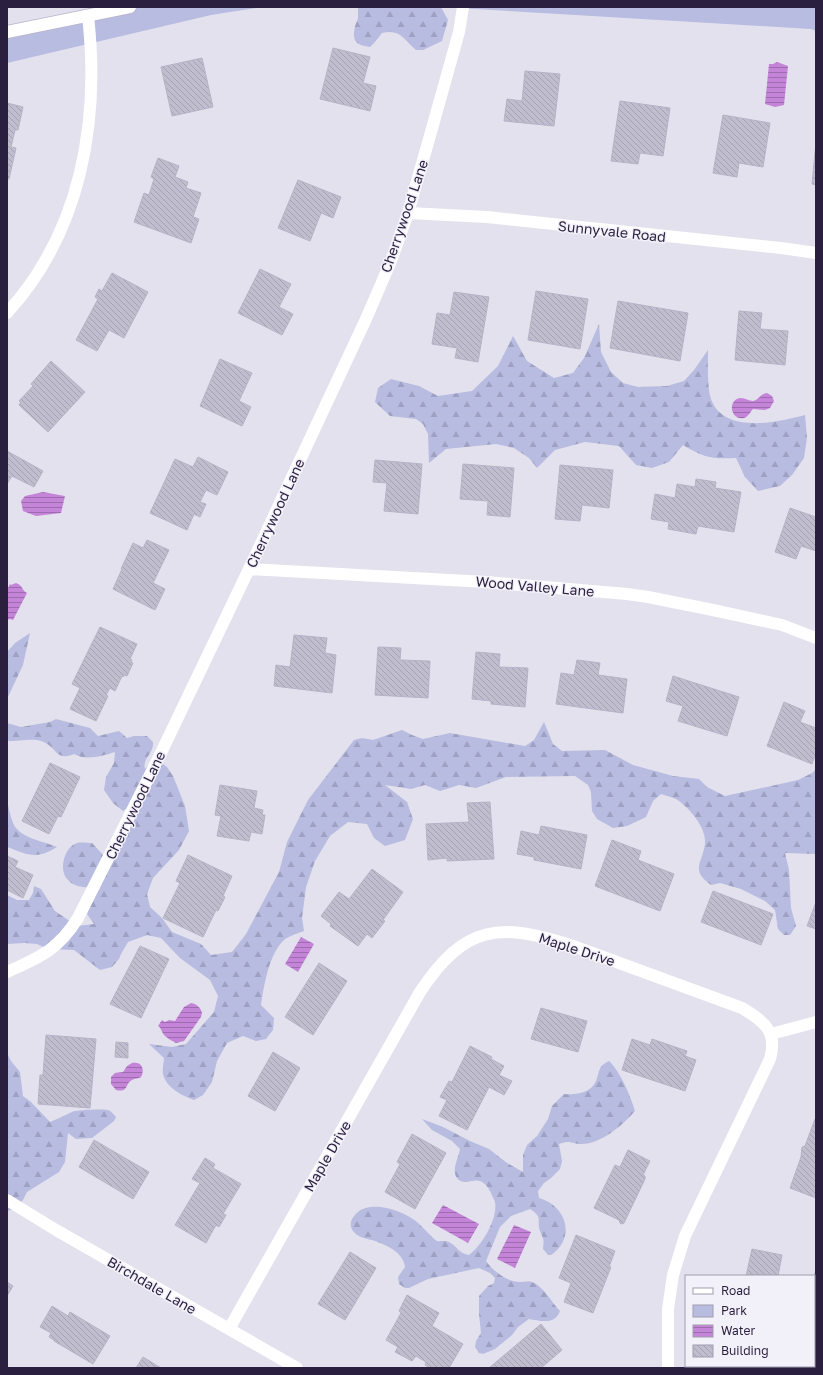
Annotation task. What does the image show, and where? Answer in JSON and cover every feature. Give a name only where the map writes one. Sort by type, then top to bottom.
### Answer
[{"type":"street","points":[[7,32],[130,7]]},
{"type":"street","name":"Cherrywood Lane","points":[[7,972],[50,951],[66,936],[78,918],[159,757],[249,569],[366,319],[391,261],[408,213],[459,32],[463,7]]},
{"type":"street","points":[[7,313],[32,281],[58,236],[68,213],[82,165],[89,129],[91,102],[92,67],[88,16]]},
{"type":"street","name":"Sunnyvale Road","points":[[408,213],[486,217],[781,248],[816,254]]},
{"type":"street","name":"Wood Valley Lane","points":[[249,569],[486,582],[627,594],[713,610],[774,624],[816,638]]},
{"type":"street","name":"Maple Drive","points":[[229,1329],[420,992],[433,973],[448,956],[473,938],[486,934],[520,932],[548,938],[742,1008],[758,1018],[771,1034]]},
{"type":"street","points":[[668,1368],[668,1309],[673,1275],[683,1242],[767,1066],[773,1044],[771,1034],[816,1022]]},
{"type":"street","name":"Birchdale Lane","points":[[7,1200],[56,1230],[297,1368]]},
{"type":"green space","points":[[130,7],[263,7],[211,15],[7,63],[7,32]]},
{"type":"green space","points":[[358,7],[441,7],[448,20],[442,41],[423,50],[416,50],[401,36],[394,32],[382,33],[370,47],[361,45],[354,39],[355,26],[358,18]]},
{"type":"green space","points":[[441,7],[816,7],[816,31],[811,29]]},
{"type":"green space","points":[[599,324],[601,352],[611,372],[623,383],[638,387],[667,386],[684,381],[708,350],[708,382],[711,399],[718,410],[727,418],[739,422],[767,423],[805,415],[807,438],[804,458],[792,475],[780,486],[758,491],[745,477],[736,458],[708,457],[683,445],[669,462],[652,468],[636,465],[619,446],[585,442],[555,450],[537,468],[529,458],[514,448],[496,444],[446,449],[429,463],[428,434],[423,424],[416,419],[390,416],[375,402],[378,388],[391,379],[419,386],[438,396],[472,391],[498,366],[513,336],[527,361],[554,378],[573,373],[584,358]]},
{"type":"green space","points":[[30,633],[23,665],[7,699],[7,652],[15,643]]},
{"type":"green space","points":[[56,719],[90,728],[98,736],[119,731],[127,738],[134,736],[147,736],[153,742],[152,750],[145,762],[145,769],[149,765],[162,763],[167,767],[173,776],[185,806],[189,831],[179,850],[153,878],[147,894],[150,907],[162,918],[172,932],[201,944],[211,955],[232,952],[246,934],[279,872],[287,842],[308,800],[354,740],[362,738],[373,740],[402,730],[423,739],[450,733],[525,746],[534,740],[544,722],[553,744],[562,751],[605,750],[633,765],[673,776],[699,779],[707,787],[725,796],[798,780],[812,773],[816,769],[816,854],[785,853],[789,870],[791,908],[796,926],[790,935],[784,935],[778,929],[775,910],[765,901],[741,889],[720,883],[711,885],[705,880],[699,871],[705,844],[703,831],[696,818],[686,807],[674,798],[661,794],[653,801],[646,817],[627,826],[613,828],[597,819],[592,811],[591,792],[588,785],[575,776],[506,777],[476,788],[459,785],[440,791],[425,785],[411,789],[385,785],[407,802],[413,819],[405,840],[385,846],[374,838],[367,824],[348,822],[330,836],[315,861],[306,887],[302,918],[304,931],[284,940],[274,953],[268,970],[261,1005],[274,1018],[273,1030],[266,1039],[256,1041],[243,1036],[227,1043],[217,1061],[212,1082],[203,1095],[194,1100],[180,1094],[171,1087],[163,1074],[164,1058],[149,1044],[172,1047],[186,1044],[214,1012],[218,996],[210,980],[180,958],[161,938],[147,935],[128,942],[119,959],[112,967],[100,970],[74,950],[48,949],[37,944],[7,944],[7,895],[17,900],[29,900],[33,893],[34,886],[41,889],[55,911],[77,926],[94,924],[87,914],[91,887],[78,886],[68,880],[63,871],[64,860],[72,845],[77,843],[92,843],[105,857],[130,806],[123,811],[113,803],[104,790],[106,777],[114,763],[115,752],[94,757],[84,757],[74,754],[63,756],[59,755],[50,746],[41,741],[7,740],[7,723],[21,727],[50,722]]},
{"type":"green space","points":[[7,801],[13,823],[20,832],[26,836],[57,847],[43,854],[32,855],[7,847]]},
{"type":"green space","points":[[7,1053],[11,1061],[20,1072],[23,1096],[31,1102],[50,1122],[74,1111],[83,1110],[108,1110],[116,1117],[114,1121],[92,1138],[76,1139],[68,1133],[65,1162],[59,1172],[27,1192],[23,1200],[14,1209],[7,1211]]},
{"type":"green space","points":[[609,1061],[621,1078],[635,1111],[618,1128],[603,1138],[588,1143],[580,1144],[568,1142],[559,1144],[562,1161],[560,1169],[544,1183],[538,1191],[539,1198],[549,1202],[562,1215],[566,1232],[564,1240],[559,1248],[551,1255],[548,1255],[543,1249],[539,1219],[530,1209],[511,1216],[500,1227],[486,1261],[496,1272],[505,1278],[515,1282],[532,1282],[536,1284],[544,1291],[560,1311],[555,1318],[551,1320],[543,1321],[529,1319],[518,1327],[512,1335],[495,1349],[483,1354],[479,1353],[475,1347],[476,1341],[481,1333],[479,1296],[488,1286],[494,1283],[495,1278],[490,1273],[479,1268],[428,1279],[409,1288],[405,1288],[399,1284],[398,1277],[405,1267],[400,1255],[377,1241],[356,1234],[351,1226],[352,1218],[358,1212],[371,1207],[388,1208],[411,1218],[437,1241],[449,1242],[460,1252],[469,1255],[479,1245],[492,1224],[495,1202],[486,1185],[483,1183],[479,1181],[463,1182],[457,1178],[455,1175],[455,1167],[460,1149],[452,1141],[432,1130],[422,1119],[443,1127],[489,1149],[507,1163],[523,1172],[523,1155],[527,1145],[537,1136],[548,1119],[552,1106],[564,1094],[584,1092],[592,1087],[595,1083],[600,1068],[603,1064]]},
{"type":"water","points":[[777,62],[788,66],[784,105],[775,107],[765,104],[769,64]]},
{"type":"water","points":[[767,393],[772,396],[774,401],[770,408],[765,410],[753,409],[744,418],[739,418],[733,413],[732,406],[737,399],[742,398],[753,401]]},
{"type":"water","points":[[43,492],[65,496],[61,513],[36,516],[23,511],[21,501],[25,496]]},
{"type":"water","points":[[16,583],[20,585],[27,593],[13,620],[7,620],[7,590],[10,584]]},
{"type":"water","points":[[301,937],[314,944],[298,972],[285,964]]},
{"type":"water","points":[[191,1003],[200,1008],[202,1013],[201,1017],[184,1041],[176,1043],[164,1035],[158,1026],[162,1020],[165,1022],[169,1020],[175,1021],[184,1007]]},
{"type":"water","points":[[132,1063],[138,1063],[142,1066],[143,1071],[141,1077],[130,1081],[125,1089],[120,1091],[116,1090],[111,1084],[111,1077],[115,1073],[123,1072],[127,1066]]},
{"type":"water","points":[[443,1205],[479,1224],[468,1243],[432,1223]]},
{"type":"water","points":[[514,1225],[531,1232],[515,1268],[497,1259]]},
{"type":"building","points":[[333,48],[370,57],[363,83],[376,86],[370,111],[320,99]]},
{"type":"building","points":[[202,58],[213,107],[172,116],[161,67]]},
{"type":"building","points":[[525,71],[560,74],[554,126],[504,121],[507,99],[522,101]]},
{"type":"building","points":[[620,101],[670,108],[663,156],[640,153],[638,164],[611,161]]},
{"type":"building","points":[[7,103],[23,107],[18,130],[15,130],[11,147],[16,148],[9,179],[7,179]]},
{"type":"building","points":[[723,115],[770,123],[763,167],[739,163],[737,177],[713,173]]},
{"type":"building","points":[[816,142],[816,185],[812,184]]},
{"type":"building","points":[[158,158],[179,166],[175,177],[188,182],[186,188],[201,193],[193,217],[199,219],[191,243],[134,222],[144,193],[149,195],[154,179],[151,177]]},
{"type":"building","points":[[298,180],[341,197],[333,218],[321,213],[310,241],[278,228]]},
{"type":"building","points":[[260,269],[291,284],[279,307],[293,314],[282,335],[238,313]]},
{"type":"building","points":[[112,273],[148,292],[124,338],[109,330],[97,351],[76,340],[98,299],[95,297],[99,289],[102,291]]},
{"type":"building","points":[[536,291],[588,299],[580,349],[528,340]]},
{"type":"building","points":[[454,292],[489,297],[478,362],[455,358],[457,348],[432,344],[437,313],[450,315]]},
{"type":"building","points":[[618,301],[688,313],[680,361],[610,348]]},
{"type":"building","points":[[739,311],[762,313],[760,329],[788,331],[785,365],[735,360]]},
{"type":"building","points":[[220,359],[252,373],[239,401],[251,407],[242,426],[200,406]]},
{"type":"building","points":[[51,361],[85,392],[48,432],[19,405],[21,402],[19,401],[33,386],[31,384]]},
{"type":"building","points":[[7,451],[43,471],[34,487],[12,476],[7,484]]},
{"type":"building","points":[[198,457],[228,472],[217,495],[206,490],[200,502],[206,504],[200,517],[194,514],[187,530],[150,513],[175,459],[193,467]]},
{"type":"building","points":[[375,460],[422,464],[418,514],[384,511],[387,483],[373,482]]},
{"type":"building","points":[[463,464],[514,468],[510,517],[487,515],[488,501],[460,499]]},
{"type":"building","points":[[560,465],[613,470],[609,508],[582,505],[580,521],[555,519]]},
{"type":"building","points":[[696,479],[716,482],[715,488],[741,492],[734,532],[698,526],[696,534],[668,529],[669,522],[651,519],[655,494],[675,498],[677,484],[695,487]]},
{"type":"building","points":[[790,508],[816,517],[816,551],[801,546],[796,559],[775,552]]},
{"type":"building","points":[[147,540],[169,550],[153,583],[165,589],[155,610],[113,589],[133,543],[143,548]]},
{"type":"building","points":[[100,627],[137,644],[130,659],[133,663],[127,676],[122,676],[115,691],[110,688],[106,695],[108,696],[96,721],[70,709],[80,688],[72,684]]},
{"type":"building","points":[[294,635],[327,638],[325,653],[336,655],[332,693],[274,686],[276,665],[290,667]]},
{"type":"building","points":[[378,647],[401,648],[400,660],[430,661],[428,698],[375,695]]},
{"type":"building","points":[[476,652],[500,654],[499,667],[528,668],[525,707],[491,704],[491,701],[472,699]]},
{"type":"building","points":[[577,660],[600,663],[598,675],[627,679],[623,713],[556,704],[561,673],[574,675]]},
{"type":"building","points":[[673,676],[739,697],[727,736],[678,721],[683,706],[666,701]]},
{"type":"building","points":[[784,702],[805,711],[800,722],[816,728],[816,753],[812,764],[767,746]]},
{"type":"building","points":[[50,763],[80,777],[61,817],[58,816],[49,834],[22,821]]},
{"type":"building","points":[[220,785],[257,791],[254,808],[263,810],[262,815],[265,815],[262,834],[251,832],[249,841],[217,836],[221,816],[215,815]]},
{"type":"building","points":[[490,802],[494,859],[447,861],[447,858],[428,860],[426,824],[469,822],[467,803]]},
{"type":"building","points":[[541,826],[587,835],[581,869],[534,860],[534,857],[517,854],[521,831],[539,835]]},
{"type":"building","points":[[612,840],[641,851],[638,860],[674,874],[660,911],[595,886]]},
{"type":"building","points":[[188,855],[232,876],[223,896],[225,897],[218,911],[216,910],[203,937],[163,918],[180,883],[176,881]]},
{"type":"building","points":[[7,856],[18,861],[15,867],[33,875],[23,898],[7,890]]},
{"type":"building","points":[[372,869],[403,892],[383,920],[385,921],[372,938],[367,934],[358,946],[330,926],[331,924],[321,916],[339,892],[349,899]]},
{"type":"building","points":[[713,891],[773,914],[761,945],[701,922]]},
{"type":"building","points":[[816,902],[816,929],[807,926]]},
{"type":"building","points":[[140,946],[169,959],[141,1018],[110,1004]]},
{"type":"building","points":[[319,963],[347,981],[313,1035],[285,1017]]},
{"type":"building","points":[[541,1008],[587,1021],[578,1052],[531,1039]]},
{"type":"building","points":[[46,1035],[96,1039],[90,1108],[38,1104],[40,1075],[43,1075]]},
{"type":"building","points":[[632,1039],[650,1045],[652,1039],[687,1051],[685,1056],[696,1060],[685,1091],[622,1070]]},
{"type":"building","points":[[116,1042],[128,1043],[128,1058],[115,1057]]},
{"type":"building","points":[[470,1046],[492,1057],[491,1059],[504,1066],[499,1075],[512,1081],[504,1095],[489,1087],[467,1130],[439,1116],[447,1100],[440,1097],[449,1081],[452,1082]]},
{"type":"building","points":[[273,1052],[300,1068],[275,1111],[248,1096]]},
{"type":"building","points":[[815,1119],[816,1198],[790,1188],[801,1157],[802,1147],[805,1146]]},
{"type":"building","points":[[412,1134],[446,1153],[415,1209],[385,1192],[400,1164],[397,1162]]},
{"type":"building","points":[[94,1140],[149,1172],[133,1199],[79,1167]]},
{"type":"building","points":[[628,1150],[650,1161],[643,1175],[645,1176],[645,1179],[624,1223],[622,1224],[619,1220],[594,1208],[615,1165],[620,1167]]},
{"type":"building","points":[[205,1158],[215,1164],[213,1168],[241,1184],[223,1214],[226,1215],[219,1227],[216,1225],[206,1243],[175,1225],[200,1183],[192,1179]]},
{"type":"building","points":[[576,1235],[615,1251],[609,1267],[611,1267],[593,1313],[564,1302],[571,1283],[559,1278]]},
{"type":"building","points":[[752,1249],[782,1255],[778,1275],[746,1275]]},
{"type":"building","points":[[350,1252],[376,1268],[345,1320],[318,1304]]},
{"type":"building","points":[[816,1271],[816,1316],[815,1316],[814,1275]]},
{"type":"building","points":[[7,1282],[13,1286],[7,1296]]},
{"type":"building","points":[[407,1295],[439,1313],[432,1326],[463,1344],[449,1368],[430,1368],[425,1365],[426,1362],[416,1356],[412,1361],[395,1352],[398,1347],[386,1340],[401,1313],[399,1311]]},
{"type":"building","points":[[52,1306],[68,1316],[70,1312],[110,1336],[93,1364],[54,1341],[49,1337],[51,1333],[40,1327]]},
{"type":"building","points":[[541,1324],[562,1350],[541,1368],[489,1368]]},
{"type":"building","points":[[143,1357],[161,1368],[136,1368]]}]
